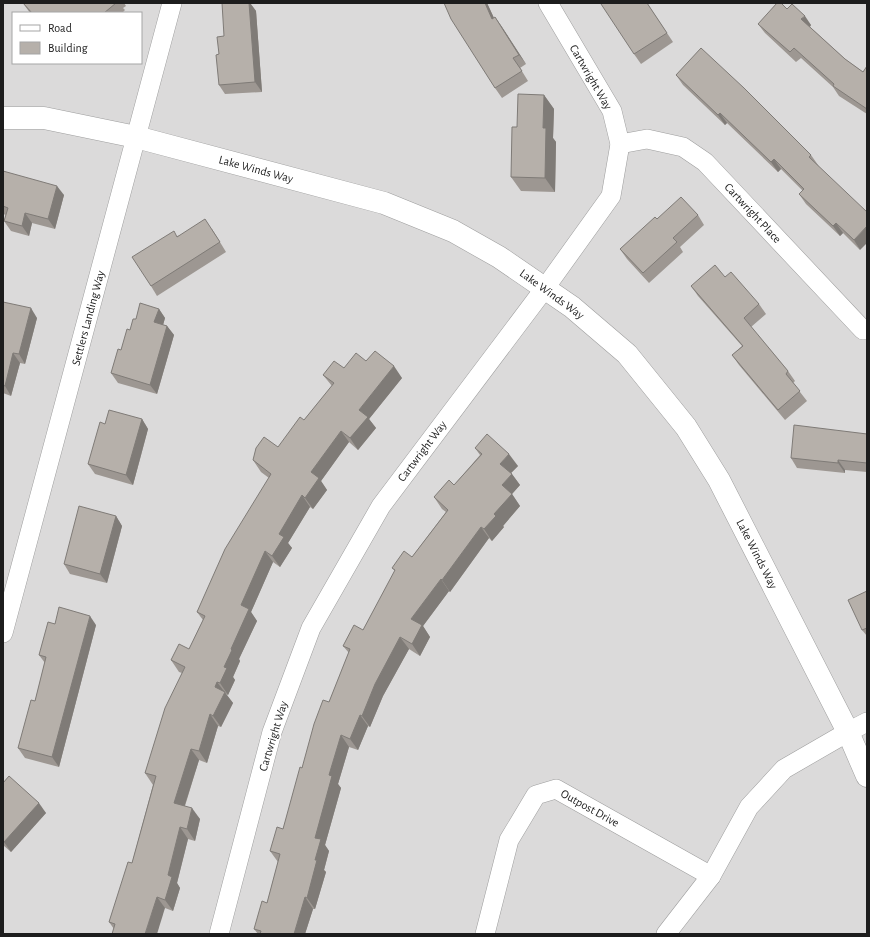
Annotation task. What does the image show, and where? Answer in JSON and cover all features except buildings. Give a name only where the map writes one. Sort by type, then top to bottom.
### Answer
[{"type":"street","name":"Settlers Landing Way","points":[[3,633],[172,3]]},
{"type":"street","name":"Cartwright Way","points":[[219,934],[272,732],[311,628],[381,506],[545,288],[611,196],[620,144],[612,111],[548,3]]},
{"type":"street","name":"Lake Winds Way","points":[[3,118],[44,118],[136,137],[384,203],[453,231],[499,257],[572,307],[626,354],[686,427],[719,480],[848,732],[867,776]]},
{"type":"street","name":"Cartwright Place","points":[[620,144],[647,139],[683,147],[705,162],[863,330]]},
{"type":"street","points":[[666,934],[711,876],[749,807],[784,769],[867,722]]},
{"type":"street","name":"Outpost Drive","points":[[485,934],[509,840],[536,795],[556,789],[711,876]]},
{"type":"shaded area","points":[[3,3],[867,3],[867,934],[3,934]]}]
